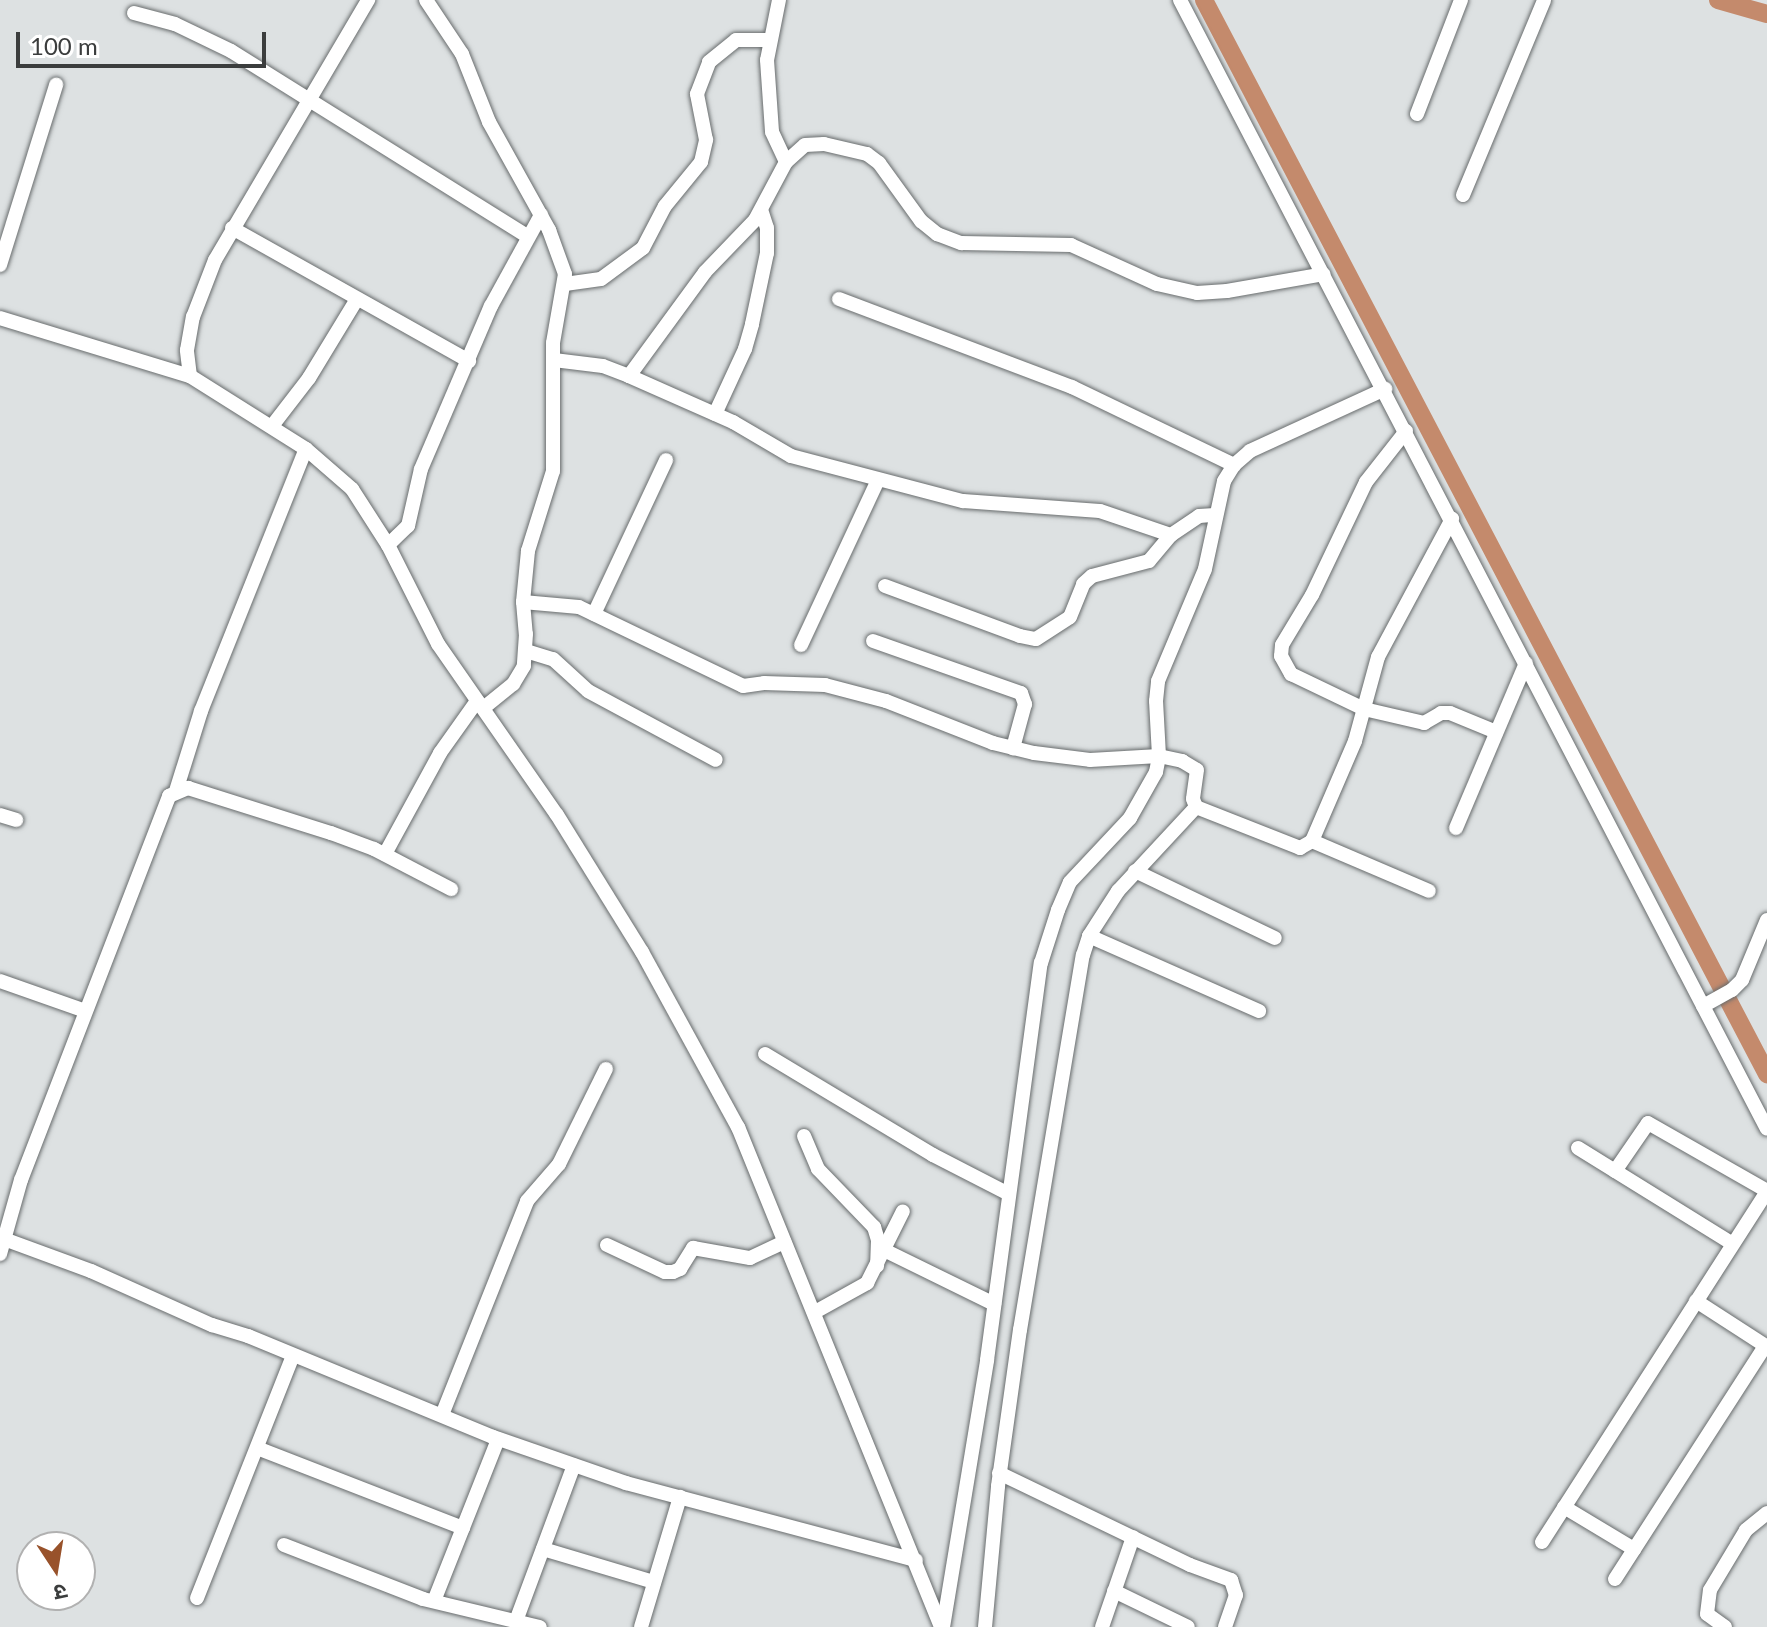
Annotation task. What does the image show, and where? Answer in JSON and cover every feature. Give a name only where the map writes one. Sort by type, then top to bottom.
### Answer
[{"type":"street","points":[[190,376],[187,350],[193,317],[215,260],[368,0]]},
{"type":"street","points":[[385,854],[440,753],[480,704],[513,684],[524,666],[523,602],[528,551],[553,471],[554,360],[565,284],[561,260],[541,215],[489,122],[462,54],[426,0]]},
{"type":"street","points":[[779,0],[767,60],[772,132],[786,162]]},
{"type":"street","points":[[1180,0],[1707,1004],[1767,1129]]},
{"type":"street","points":[[1417,114],[1461,0]]},
{"type":"street","points":[[1463,195],[1544,0]]},
{"type":"street","points":[[134,13],[201,35],[527,236]]},
{"type":"street","points":[[565,284],[601,279],[643,248],[665,206],[701,162],[706,140],[697,94],[709,62],[736,40],[770,40]]},
{"type":"street","points":[[0,265],[56,85]]},
{"type":"street","points":[[629,376],[705,272],[761,210],[786,162],[805,145],[824,144],[867,154],[879,163],[921,221],[937,234],[980,245],[1071,245],[1177,291],[1227,291],[1324,274]]},
{"type":"street","points":[[715,414],[745,349],[752,324],[767,253],[767,228],[761,210]]},
{"type":"street","points":[[388,545],[408,526],[421,469],[491,306],[541,215]]},
{"type":"street","points":[[232,228],[469,361]]},
{"type":"street","points":[[272,426],[309,378],[357,299]]},
{"type":"street","points":[[839,299],[1072,387],[1234,465]]},
{"type":"street","points":[[0,318],[190,376],[306,449],[352,489],[388,545],[438,644],[557,815],[642,952],[738,1127],[916,1560],[947,1626]]},
{"type":"street","points":[[554,360],[603,366],[629,376],[715,414],[791,456],[963,501],[1100,511],[1171,535]]},
{"type":"street","points":[[947,1626],[1041,963],[1058,910],[1070,882],[1086,861],[1130,818],[1170,758],[1158,681],[1205,569],[1224,481],[1234,465],[1250,451],[1385,389]]},
{"type":"street","points":[[1406,431],[1366,482],[1312,595],[1282,645],[1281,656],[1291,674],[1364,709],[1424,723],[1441,713],[1450,713],[1496,732]]},
{"type":"street","points":[[176,791],[201,711],[306,449]]},
{"type":"street","points":[[594,614],[666,460]]},
{"type":"street","points":[[801,645],[878,480]]},
{"type":"street","points":[[885,586],[1020,636],[1036,639],[1070,617],[1083,584],[1092,576],[1149,561],[1171,535],[1199,516],[1215,515]]},
{"type":"street","points":[[523,602],[572,605],[743,686],[774,683],[825,685],[886,701],[1013,748],[1090,760],[1170,758],[1197,770],[1193,799],[1196,807],[1300,848],[1312,841],[1355,741],[1378,657],[1452,519]]},
{"type":"street","points":[[873,641],[1021,693],[1025,704],[1013,748]]},
{"type":"street","points":[[526,651],[553,659],[604,700],[716,760]]},
{"type":"street","points":[[1456,828],[1526,663]]},
{"type":"street","points":[[451,889],[385,854],[331,833],[188,788],[169,796],[21,1180],[2,1247],[91,1271],[212,1325],[498,1439],[680,1497],[916,1560]]},
{"type":"street","points":[[985,1627],[999,1473],[1061,1068],[1089,936],[1135,871],[1196,807]]},
{"type":"street","points":[[0,815],[16,820]]},
{"type":"street","points":[[1312,841],[1429,891]]},
{"type":"street","points":[[1135,871],[1275,938]]},
{"type":"street","points":[[1707,1004],[1732,990],[1751,967],[1767,920]]},
{"type":"street","points":[[1089,936],[1259,1011]]},
{"type":"street","points":[[0,981],[85,1011]]},
{"type":"street","points":[[765,1054],[933,1155],[1009,1194]]},
{"type":"street","points":[[442,1415],[527,1201],[559,1164],[606,1069]]},
{"type":"street","points":[[1542,1542],[1767,1191],[1648,1123],[1642,1126],[1615,1171]]},
{"type":"street","points":[[804,1136],[818,1169],[874,1227],[878,1240],[877,1266]]},
{"type":"street","points":[[1578,1148],[1733,1244]]},
{"type":"street","points":[[815,1312],[861,1288],[877,1266],[903,1211]]},
{"type":"street","points":[[607,1245],[665,1272],[673,1272],[680,1269],[693,1248],[750,1258],[785,1242]]},
{"type":"street","points":[[884,1250],[994,1304]]},
{"type":"street","points":[[1615,1579],[1766,1346],[1696,1301]]},
{"type":"street","points":[[197,1598],[293,1356]]},
{"type":"street","points":[[434,1601],[498,1439]]},
{"type":"street","points":[[257,1448],[463,1528]]},
{"type":"street","points":[[516,1621],[574,1465]]},
{"type":"street","points":[[999,1473],[1235,1583],[1236,1595],[1225,1627]]},
{"type":"street","points":[[641,1627],[680,1497]]},
{"type":"street","points":[[1564,1507],[1634,1549]]},
{"type":"street","points":[[1725,1627],[1707,1614],[1710,1590],[1746,1530],[1767,1513]]},
{"type":"street","points":[[1102,1627],[1133,1537]]},
{"type":"street","points":[[284,1545],[434,1601],[540,1627]]},
{"type":"street","points":[[543,1549],[654,1582]]},
{"type":"street","points":[[1114,1591],[1188,1627]]},
{"type":"waterway","points":[[1204,0],[1767,1074]]},
{"type":"waterway","points":[[1718,0],[1767,14]]}]
